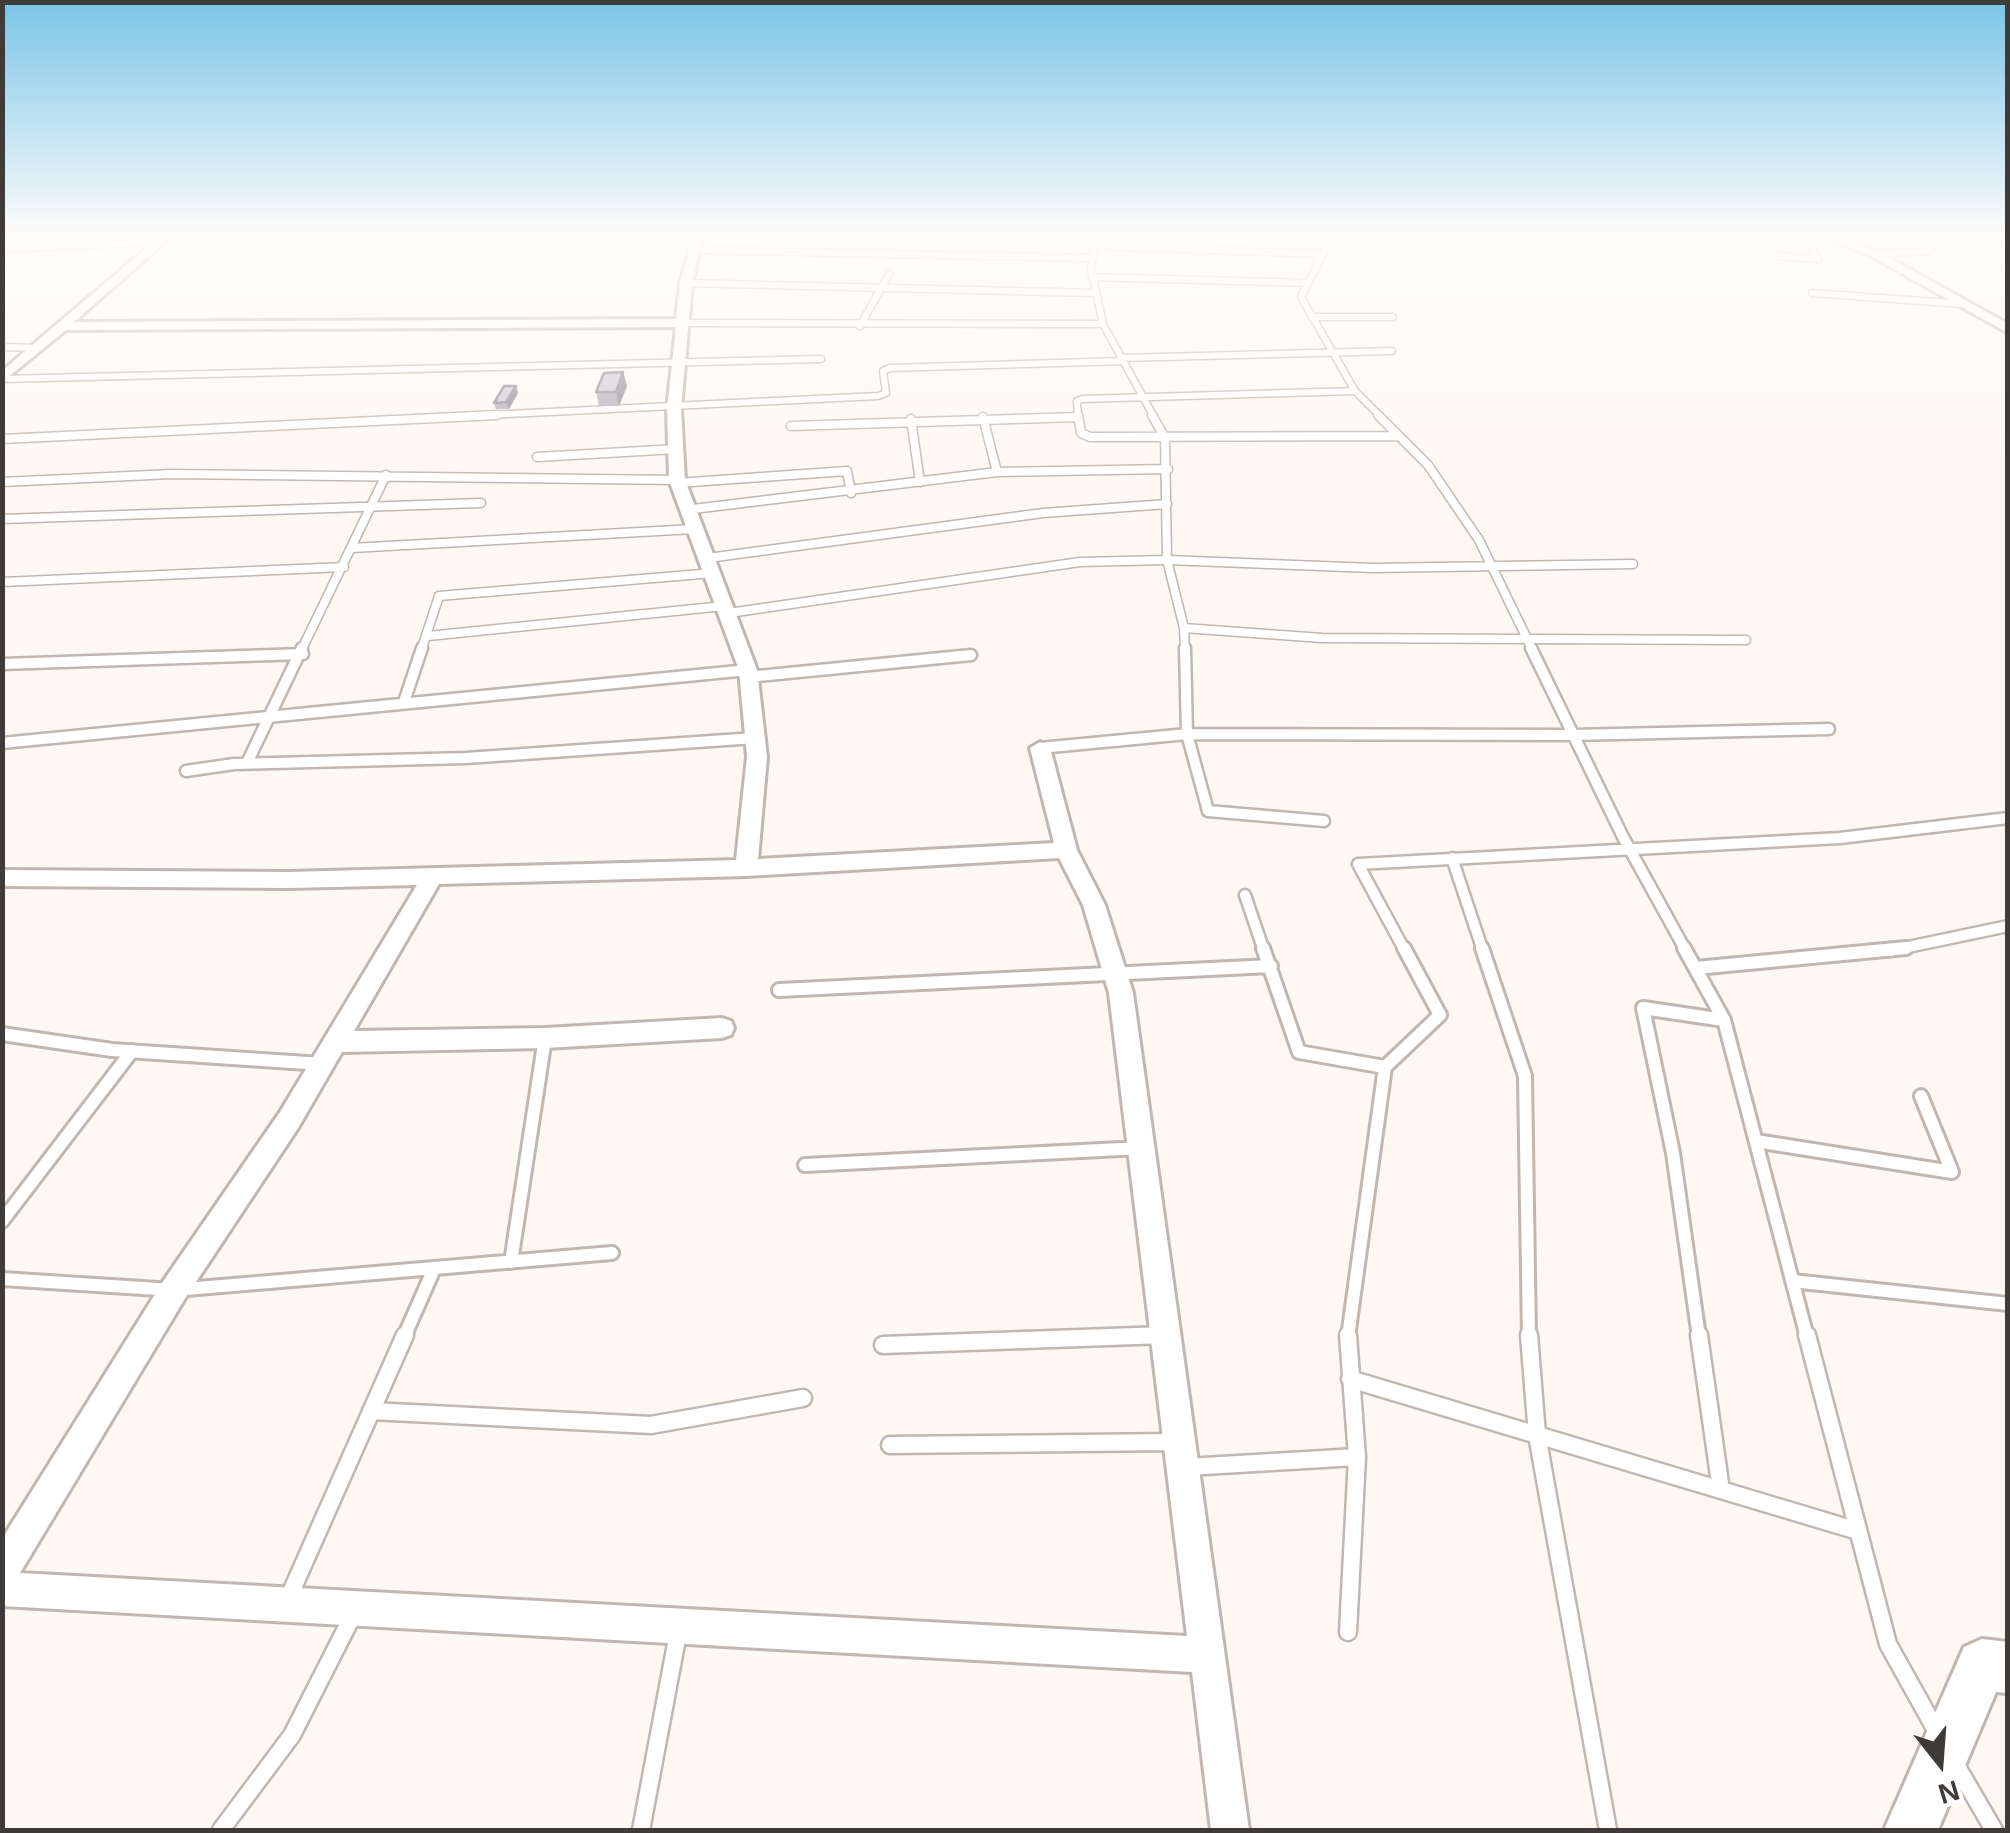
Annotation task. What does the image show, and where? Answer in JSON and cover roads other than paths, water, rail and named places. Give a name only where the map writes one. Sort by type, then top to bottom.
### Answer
[{"type":"main road","points":[[1911,1830],[1982,1664],[2008,1668]]},
{"type":"street","points":[[2,379],[69,321]]},
{"type":"street","points":[[63,326],[683,323],[674,409],[677,482],[748,674],[755,738],[746,868]]},
{"type":"street","points":[[1040,748],[1066,850],[1094,905],[1118,977],[1230,1830]]},
{"type":"street","points":[[2,878],[289,880],[746,868],[1066,850]]},
{"type":"street","points":[[2,1570],[174,1290],[329,1053],[434,874]]},
{"type":"street","points":[[329,1053],[722,1028]]},
{"type":"street","points":[[2,1589],[1207,1655]]},
{"type":"lane","points":[[860,326],[863,321]]},
{"type":"lane","points":[[1102,321],[1165,438],[1167,560],[1184,628],[1187,734],[1208,811],[1324,821]]},
{"type":"lane","points":[[1315,321],[1355,391],[1428,465],[1490,564],[1629,848],[1724,1020],[1888,1644],[1994,1830]]},
{"type":"lane","points":[[683,323],[1103,324]]},
{"type":"lane","points":[[2,348],[36,348]]},
{"type":"lane","points":[[2,439],[878,396],[886,394],[882,371],[890,368],[1331,350],[1392,351]]},
{"type":"lane","points":[[2,379],[821,360]]},
{"type":"lane","points":[[1355,391],[1082,398],[1077,401],[1078,417],[1084,436],[1399,436]]},
{"type":"lane","points":[[983,417],[997,472]]},
{"type":"lane","points":[[791,426],[911,418],[1078,417]]},
{"type":"lane","points":[[911,418],[920,482]]},
{"type":"lane","points":[[537,457],[676,449]]},
{"type":"lane","points":[[592,454],[595,478]]},
{"type":"lane","points":[[686,510],[851,493],[997,472],[1168,470]]},
{"type":"lane","points":[[2,482],[172,474],[677,482],[846,471],[851,493]]},
{"type":"lane","points":[[248,763],[386,475]]},
{"type":"lane","points":[[2,519],[482,503]]},
{"type":"lane","points":[[404,702],[439,596],[711,566],[1043,514],[1167,504]]},
{"type":"lane","points":[[352,548],[694,530]]},
{"type":"lane","points":[[428,636],[726,610],[1080,562],[1167,560],[1372,568],[1632,564]]},
{"type":"lane","points":[[2,582],[344,567]]},
{"type":"lane","points":[[1184,628],[1322,638],[1746,640]]},
{"type":"lane","points":[[2,664],[303,654]]},
{"type":"lane","points":[[2,744],[404,702],[971,655]]},
{"type":"lane","points":[[1040,748],[1187,734],[1572,735],[1829,729]]},
{"type":"lane","points":[[186,771],[248,763],[466,758],[755,738]]},
{"type":"lane","points":[[1348,1632],[1357,1457],[1346,1348],[1385,1067],[1440,1015],[1358,864],[1840,838],[2008,818]]},
{"type":"lane","points":[[1452,858],[1525,1076],[1530,1370],[1536,1435],[1608,1830]]},
{"type":"lane","points":[[1245,895],[1298,1052],[1385,1067]]},
{"type":"lane","points":[[1696,968],[1898,950],[2008,926]]},
{"type":"lane","points":[[779,990],[1118,977],[1271,966]]},
{"type":"lane","points":[[1721,1490],[1672,1154],[1643,1008],[1724,1020]]},
{"type":"lane","points":[[2,1034],[132,1050],[329,1053]]},
{"type":"lane","points":[[511,1262],[545,1038]]},
{"type":"lane","points":[[2,1221],[132,1050]]},
{"type":"lane","points":[[1756,1141],[1952,1172],[1920,1096]]},
{"type":"lane","points":[[805,1165],[1141,1148]]},
{"type":"lane","points":[[2,1279],[174,1290],[612,1253]]},
{"type":"lane","points":[[286,1604],[434,1269]]},
{"type":"lane","points":[[1792,1281],[2008,1304]]},
{"type":"lane","points":[[883,1345],[1165,1335]]},
{"type":"lane","points":[[1350,1379],[1858,1531]]},
{"type":"lane","points":[[372,1411],[651,1425],[804,1398]]},
{"type":"lane","points":[[890,1444],[1357,1457]]},
{"type":"lane","points":[[222,1830],[292,1735],[357,1608]]},
{"type":"lane","points":[[641,1830],[679,1626]]}]
